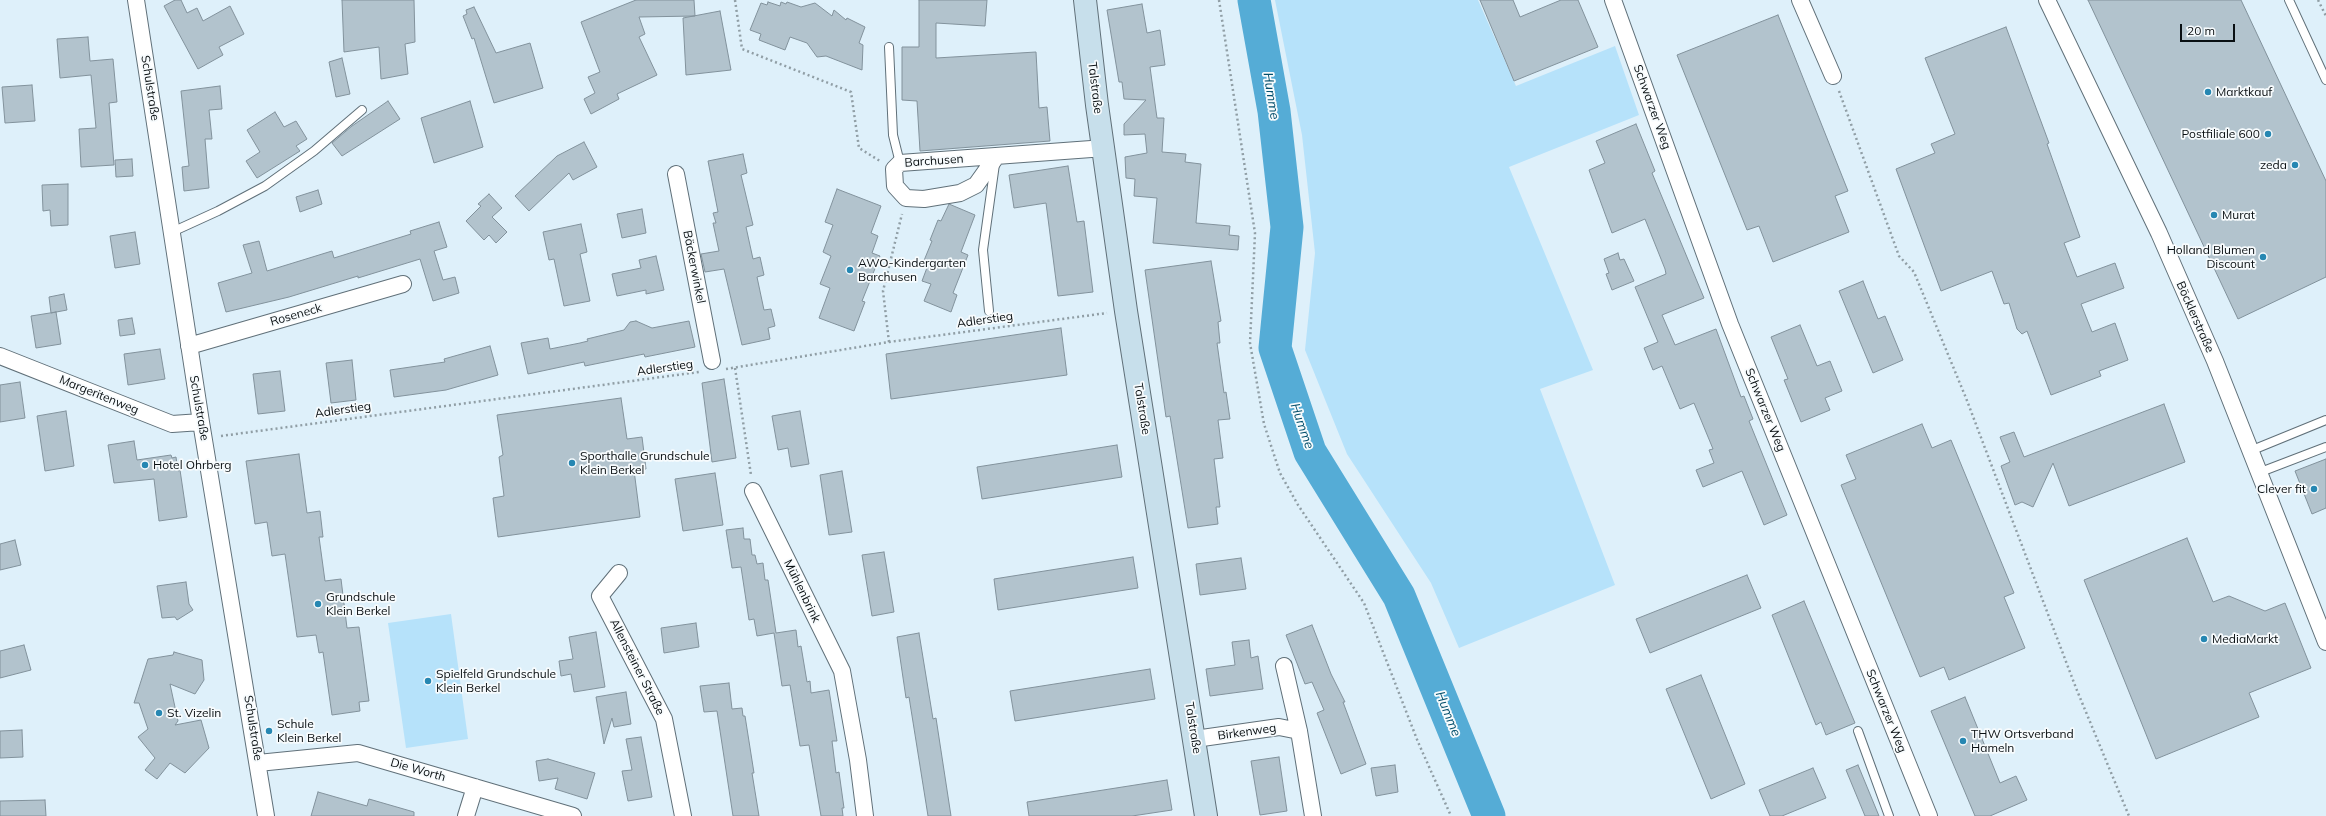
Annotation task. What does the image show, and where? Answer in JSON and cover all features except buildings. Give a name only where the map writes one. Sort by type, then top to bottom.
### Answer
[{"type":"street","name":"Schulstraße","points":[[136,0],[201,422],[266,816]]},
{"type":"street","name":"Talstraße","points":[[1085,0],[1097,105],[1105,148],[1126,311],[1206,816]]},
{"type":"street","name":"Schwarzer Weg","points":[[1614,0],[1730,324],[1929,816]]},
{"type":"street","points":[[1800,0],[1833,76]]},
{"type":"street","name":"Böcklerstraße","points":[[2050,1],[2158,233],[2214,362],[2326,642]]},
{"type":"street","name":"Barchusen","points":[[906,198],[895,186],[897,166],[1105,148]]},
{"type":"street","points":[[906,198],[924,199],[960,194],[976,185],[996,157]]},
{"type":"street","name":"Bäckerwinkel","points":[[676,174],[713,367]]},
{"type":"street","name":"Roseneck","points":[[189,346],[403,284]]},
{"type":"street","name":"Margeritenweg","points":[[0,356],[172,424],[201,422]]},
{"type":"street","name":"Mühlenbrink","points":[[753,491],[842,671],[858,760],[866,816]]},
{"type":"street","name":"Allensteiner Straße","points":[[619,573],[600,596],[664,719],[683,816]]},
{"type":"street","points":[[1284,666],[1299,731],[1313,816]]},
{"type":"street","name":"Birkenweg","points":[[1195,740],[1279,727],[1299,731]]},
{"type":"street","name":"Die Worth","points":[[258,763],[358,752],[574,816]]},
{"type":"street","points":[[466,816],[476,787]]},
{"type":"lane","points":[[2289,0],[2326,80]]},
{"type":"lane","points":[[889,47],[893,135],[897,166]]},
{"type":"lane","points":[[172,232],[218,211],[265,186],[314,151],[362,110]]},
{"type":"lane","points":[[989,311],[983,250],[996,157]]},
{"type":"lane","points":[[2250,451],[2326,420]]},
{"type":"lane","points":[[2258,472],[2326,447]]},
{"type":"lane","points":[[1858,731],[1889,816]]},
{"type":"path","points":[[735,0],[742,49],[851,92],[859,148],[897,166]]},
{"type":"path","points":[[1219,0],[1255,233],[1250,343],[1264,424],[1284,480],[1298,505],[1364,603],[1418,742],[1452,816]]},
{"type":"path","points":[[2318,0],[2326,16]]},
{"type":"path","points":[[1833,76],[1899,256],[1914,272],[1966,398],[2076,688],[2129,816]]},
{"type":"path","points":[[889,342],[883,291],[906,198]]},
{"type":"path","name":"Adlerstieg","points":[[204,438],[713,367],[735,368],[889,342],[1126,311]]},
{"type":"path","points":[[735,368],[753,491]]},
{"type":"shaded area","points":[[1275,0],[1478,0],[1516,86],[1615,46],[1639,115],[1509,167],[1593,370],[1540,389],[1615,585],[1459,648],[1431,583],[1347,454],[1305,350],[1315,253],[1302,135]]},
{"type":"shaded area","name":"Spielfeld Grundschule Klein Berkel","points":[[451,614],[468,739],[406,748],[388,623]]},
{"type":"waterway","name":"Humme","points":[[1254,0],[1274,111],[1287,227],[1275,348],[1310,452],[1399,596],[1489,816]]},
{"type":"place","name":"Marktkauf","points":[[2208,92]]},
{"type":"place","name":"Postfiliale 600","points":[[2268,134]]},
{"type":"place","name":"zeda","points":[[2295,165]]},
{"type":"place","name":"Murat","points":[[2214,215]]},
{"type":"place","name":"Holland Blumen Discount","points":[[2263,257]]},
{"type":"place","name":"AWO-Kindergarten Barchusen","points":[[850,270]]},
{"type":"place","name":"Sporthalle Grundschule Klein Berkel","points":[[572,463]]},
{"type":"place","name":"Hotel Ohrberg","points":[[145,465]]},
{"type":"place","name":"Clever fit","points":[[2314,489]]},
{"type":"place","name":"Grundschule Klein Berkel","points":[[318,604]]},
{"type":"place","name":"MediaMarkt","points":[[2204,639]]},
{"type":"place","name":"Spielfeld Grundschule Klein Berkel","points":[[428,681]]},
{"type":"place","name":"St. Vizelin","points":[[159,713]]},
{"type":"place","name":"Schule Klein Berkel","points":[[269,731]]},
{"type":"place","name":"THW Ortsverband Hameln","points":[[1963,741]]}]
